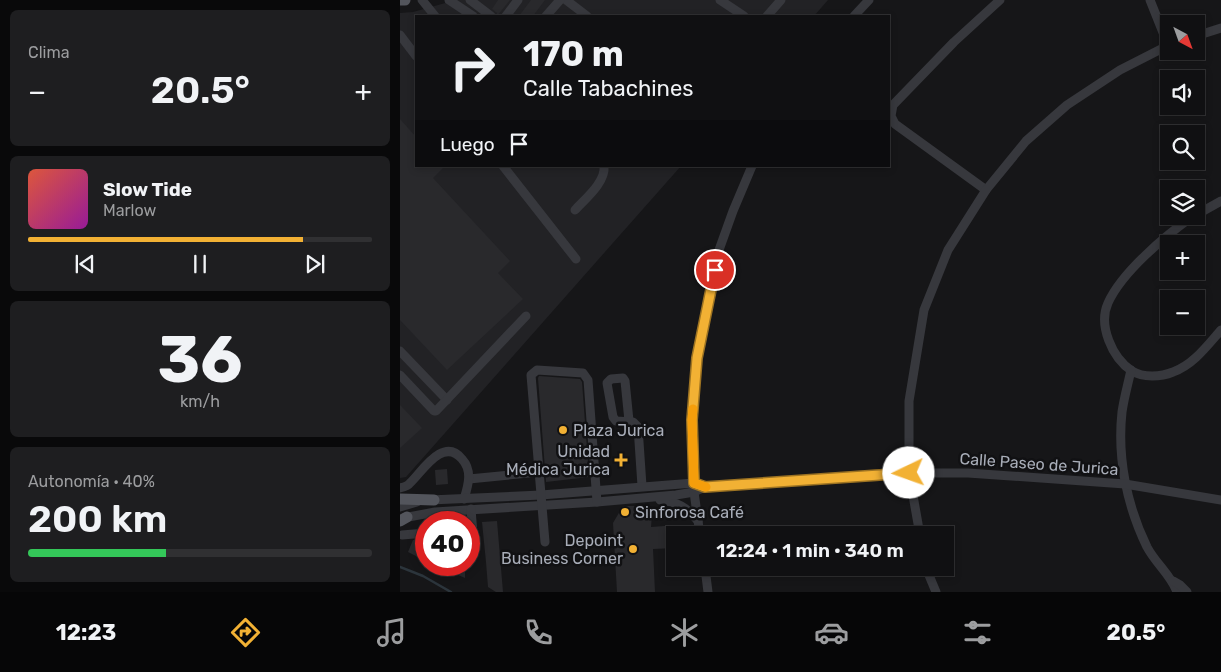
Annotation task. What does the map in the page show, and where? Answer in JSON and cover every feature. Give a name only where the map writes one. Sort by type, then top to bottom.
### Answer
[{"type":"main road","points":[[400,0],[405,0]]},
{"type":"main road","points":[[400,499],[434,500]]},
{"type":"street","points":[[422,0],[434,15]]},
{"type":"street","points":[[449,0],[472,15]]},
{"type":"street","points":[[470,0],[490,15]]},
{"type":"street","points":[[507,15],[518,0]]},
{"type":"street","points":[[547,15],[560,0]]},
{"type":"street","points":[[566,0],[586,15]]},
{"type":"street","points":[[720,0],[742,15]]},
{"type":"street","points":[[768,15],[781,0]]},
{"type":"street","points":[[855,15],[868,0]]},
{"type":"street","points":[[986,190],[895,124],[891,116],[893,105],[954,42],[1000,0]]},
{"type":"street","points":[[1150,0],[1160,25]]},
{"type":"street","points":[[1205,33],[1221,28]]},
{"type":"street","points":[[400,35],[415,55]]},
{"type":"street","points":[[918,526],[909,473],[909,401],[924,310],[948,250],[986,190],[1026,141],[1066,105],[1120,70],[1160,49]]},
{"type":"street","points":[[504,167],[576,259]]},
{"type":"street","points":[[575,210],[602,179],[604,167]]},
{"type":"street","points":[[699,526],[694,492],[692,420],[697,358],[719,250],[752,167]]},
{"type":"street","points":[[1205,210],[1221,201]]},
{"type":"street","points":[[1182,225],[1156,246],[1118,286],[1107,304],[1105,322],[1108,340],[1116,354],[1132,370],[1144,375],[1172,373],[1188,365],[1221,330]]},
{"type":"street","points":[[400,375],[435,411],[526,316]]},
{"type":"street","points":[[400,350],[447,400]]},
{"type":"street","points":[[544,542],[531,375],[537,370],[583,373],[588,380],[597,502]]},
{"type":"street","points":[[1132,370],[1122,412],[1122,461],[1125,484],[1147,547],[1156,562],[1173,581],[1187,592]]},
{"type":"street","points":[[629,421],[625,381],[623,378],[611,378],[607,383],[612,417],[616,420],[633,422],[638,427],[642,486]]},
{"type":"street","points":[[400,488],[409,485],[425,465],[440,454],[448,451],[457,454],[468,470],[469,479],[464,500]]},
{"type":"street","points":[[469,479],[539,472]]},
{"type":"street","name":"Calle Paseo de Jurica","points":[[705,487],[694,483],[541,495],[434,500],[407,504],[402,516],[471,509],[597,502],[694,492],[705,487],[909,473],[968,473],[1125,484],[1221,500]]},
{"type":"street","points":[[635,498],[674,502],[689,512],[698,522]]},
{"type":"street","points":[[402,535],[415,534]]},
{"type":"street","points":[[706,576],[708,592]]},
{"type":"street","points":[[929,576],[936,592]]},
{"type":"street","points":[[1173,581],[1177,592]]},
{"type":"shaded area","points":[[456,0],[828,0],[815,15],[415,15],[415,167],[680,167],[406,477],[400,478],[400,13],[413,12]]},
{"type":"building","points":[[498,0],[510,0],[498,15],[492,9]]},
{"type":"building","points":[[531,0],[545,0],[534,15],[520,15]]},
{"type":"building","points":[[400,119],[415,136],[415,167],[444,167],[433,178],[510,261],[498,273],[523,299],[447,370],[400,320]]},
{"type":"building","name":"Plaza Jurica","points":[[539,376],[580,379],[582,382],[589,477],[546,482]]},
{"type":"building","points":[[400,405],[422,428],[400,448]]},
{"type":"building","points":[[447,469],[448,484],[436,485],[435,470]]},
{"type":"building","name":"Depoint Business Corner","points":[[623,506],[639,506],[641,514],[652,515],[651,527],[678,525],[666,526],[666,548],[653,549],[655,592],[617,592],[613,523]]},
{"type":"building","points":[[497,521],[503,592],[496,592],[488,587],[482,522]]},
{"type":"building","points":[[413,540],[415,540],[415,556],[408,552]]},
{"type":"waterway","points":[[400,567],[423,576],[451,592]]},
{"type":"slow traffic","points":[[693,409],[694,483],[706,487]]},
{"type":"place","name":"Plaza Jurica","points":[[563,430]]},
{"type":"place","name":"Unidad Médica Jurica","points":[[621,460]]},
{"type":"place","name":"Sinforosa Café","points":[[625,512]]},
{"type":"place","name":"Depoint Business Corner","points":[[633,549]]},
{"type":"route","points":[[715,270],[697,358],[692,420],[694,483],[705,487],[909,473]]}]
